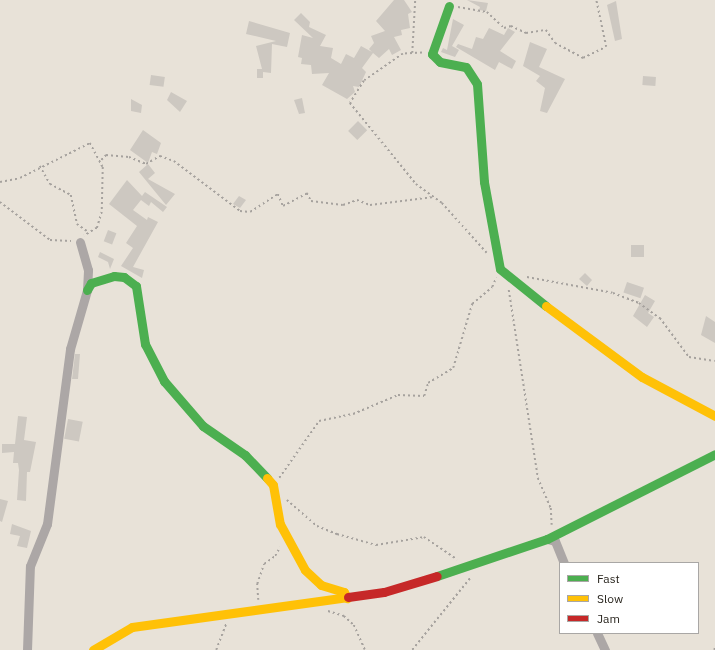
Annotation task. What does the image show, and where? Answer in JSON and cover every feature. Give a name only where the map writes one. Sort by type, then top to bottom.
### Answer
[{"type":"street","points":[[449,6],[432,54],[440,62],[466,67],[477,84],[484,182],[500,269],[576,332],[630,369],[702,412],[715,416]]},
{"type":"street","points":[[27,650],[30,566],[47,524],[70,349],[87,290],[88,270],[80,242]]},
{"type":"street","points":[[87,290],[91,283],[114,276],[124,277],[136,286],[144,344],[164,381],[203,426],[245,455],[274,488],[278,515],[286,536],[312,578],[344,592],[347,598]]},
{"type":"street","points":[[93,650],[132,627],[231,615],[384,592],[481,563],[548,539],[715,454]]},
{"type":"street","points":[[548,539],[555,541],[564,562]]},
{"type":"street","points":[[597,634],[605,650]]},
{"type":"path","points":[[412,53],[415,0]]},
{"type":"path","points":[[449,6],[487,12],[504,28],[511,26],[526,33],[546,30],[555,43],[583,58],[606,47],[596,0]]},
{"type":"path","points":[[432,54],[403,54],[364,81],[350,103],[416,184],[434,197],[491,258]]},
{"type":"path","points":[[0,182],[20,178],[40,166],[90,143],[101,160],[102,212],[97,228],[87,231],[80,242],[50,240],[0,202]]},
{"type":"path","points":[[101,160],[106,155],[129,157],[146,164],[160,156],[174,161],[240,211],[250,212],[278,194],[283,206],[307,192],[311,201],[343,205],[357,200],[377,205],[405,198],[434,197]]},
{"type":"path","points":[[40,166],[50,184],[71,195],[77,224],[87,231]]},
{"type":"path","points":[[458,560],[424,537],[376,546],[336,534],[317,526],[274,488],[319,421],[353,414],[398,395],[424,396],[428,383],[453,368],[472,304],[492,287],[500,269]]},
{"type":"path","points":[[523,276],[613,293],[639,303],[660,318],[688,357],[715,361]]},
{"type":"path","points":[[508,283],[538,478],[553,516],[548,539]]},
{"type":"path","points":[[256,604],[264,564],[275,556],[286,536]]},
{"type":"path","points":[[412,650],[481,563]]},
{"type":"path","points":[[324,610],[344,616],[354,624],[365,650]]},
{"type":"path","points":[[216,650],[231,615]]},
{"type":"building","points":[[394,0],[404,0],[412,12],[408,14],[410,28],[401,30],[402,35],[394,37],[401,50],[392,55],[389,49],[379,58],[373,53],[362,68],[366,72],[359,87],[353,86],[355,92],[347,99],[322,85],[329,73],[312,74],[311,65],[301,64],[302,58],[298,57],[302,35],[313,38],[294,20],[301,13],[310,22],[309,27],[326,35],[320,46],[333,48],[331,58],[341,64],[346,54],[354,58],[361,46],[372,52],[369,49],[374,43],[371,36],[385,31],[376,21]]},
{"type":"building","points":[[467,0],[488,3],[486,11],[479,10],[480,7]]},
{"type":"building","points":[[616,1],[622,39],[615,41],[607,5]]},
{"type":"building","points":[[453,19],[464,25],[452,46],[459,50],[455,57],[441,52],[443,48],[447,50]]},
{"type":"building","points":[[249,21],[290,33],[287,47],[272,44],[271,73],[263,72],[263,78],[257,78],[257,69],[262,69],[256,46],[276,41],[246,34]]},
{"type":"building","points":[[489,28],[504,35],[508,28],[515,32],[500,51],[516,61],[512,69],[499,62],[495,70],[456,47],[458,44],[472,49],[476,37],[483,39]]},
{"type":"building","points":[[530,42],[547,49],[539,67],[565,79],[547,113],[540,111],[545,88],[536,81],[540,76],[523,66]]},
{"type":"building","points":[[151,75],[165,77],[163,87],[150,85]]},
{"type":"building","points":[[643,76],[656,77],[655,86],[642,85]]},
{"type":"building","points":[[171,92],[187,101],[180,112],[167,100]]},
{"type":"building","points":[[302,98],[305,113],[299,114],[294,100]]},
{"type":"building","points":[[131,99],[142,105],[141,113],[131,111]]},
{"type":"building","points":[[358,121],[367,130],[357,140],[348,131]]},
{"type":"building","points":[[143,130],[161,143],[157,154],[152,152],[148,163],[130,150]]},
{"type":"building","points":[[148,164],[155,173],[148,179],[175,194],[166,205],[139,172]]},
{"type":"building","points":[[127,180],[142,196],[145,192],[167,207],[163,212],[151,202],[149,206],[141,200],[133,210],[147,220],[148,217],[158,222],[133,267],[144,270],[142,278],[121,266],[133,248],[126,243],[137,226],[109,204]]},
{"type":"building","points":[[239,196],[246,200],[240,208],[233,204]]},
{"type":"building","points":[[108,230],[116,233],[112,244],[104,241]]},
{"type":"building","points":[[631,245],[644,245],[644,257],[631,257]]},
{"type":"building","points":[[100,252],[114,259],[110,269],[108,262],[98,257]]},
{"type":"building","points":[[585,273],[592,280],[587,286],[579,279]]},
{"type":"building","points":[[627,282],[644,288],[640,298],[623,292]]},
{"type":"building","points":[[645,295],[655,301],[648,313],[654,317],[647,327],[633,316]]},
{"type":"building","points":[[706,316],[715,322],[715,343],[701,335]]},
{"type":"building","points":[[75,354],[80,354],[78,379],[72,379]]},
{"type":"building","points":[[18,416],[27,417],[24,440],[36,442],[30,472],[27,472],[26,501],[17,500],[19,470],[18,463],[13,463],[14,452],[2,453],[2,444],[15,444]]},
{"type":"building","points":[[68,419],[83,422],[79,441],[64,439]]},
{"type":"building","points":[[0,499],[8,501],[2,522],[0,521]]},
{"type":"building","points":[[12,524],[31,531],[27,548],[17,546],[20,536],[10,534]]},
{"type":"traffic: fast","points":[[449,6],[432,54],[440,62],[466,67],[477,84],[484,182],[500,269],[546,306]]},
{"type":"traffic: fast","points":[[87,290],[91,283],[114,276],[124,277],[136,286],[145,344],[164,381],[203,426],[245,455],[267,478]]},
{"type":"traffic: fast","points":[[437,576],[547,539],[715,454]]},
{"type":"traffic: slow","points":[[546,306],[642,377],[715,416]]},
{"type":"traffic: slow","points":[[267,478],[273,485],[280,524],[305,570],[321,585],[344,592],[347,598]]},
{"type":"traffic: slow","points":[[93,650],[132,627],[348,597]]},
{"type":"traffic: jam","points":[[348,597],[384,592],[437,576]]}]
